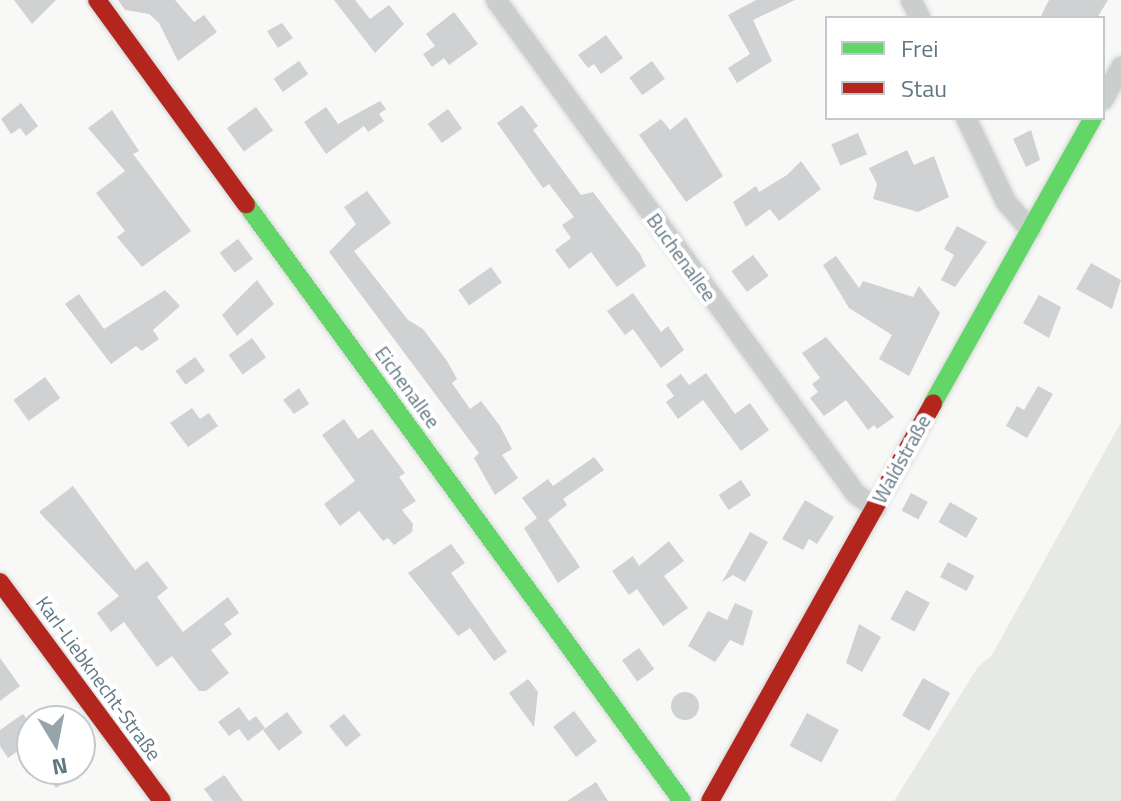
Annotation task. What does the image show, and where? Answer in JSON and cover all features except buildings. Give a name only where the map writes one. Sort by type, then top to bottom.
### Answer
[{"type":"street","name":"Eichenallee","points":[[97,0],[682,801]]},
{"type":"street","name":"Buchenallee","points":[[496,0],[856,494],[875,508]]},
{"type":"street","points":[[1105,96],[1121,67]]},
{"type":"street","points":[[967,120],[1006,202],[1030,230]]},
{"type":"street","name":"Waldstraße","points":[[710,801],[1092,120]]},
{"type":"street","name":"Karl-Liebknecht-Straße","points":[[0,582],[162,801]]},
{"type":"shaded area","points":[[1121,422],[1121,801],[894,801],[978,667],[992,655]]},
{"type":"traffic: fast","points":[[933,403],[1092,120]]},
{"type":"traffic: fast","points":[[246,204],[682,801]]},
{"type":"traffic: jam","points":[[97,0],[246,204]]},
{"type":"traffic: jam","points":[[710,801],[933,403]]},
{"type":"traffic: jam","points":[[0,582],[162,801]]}]
